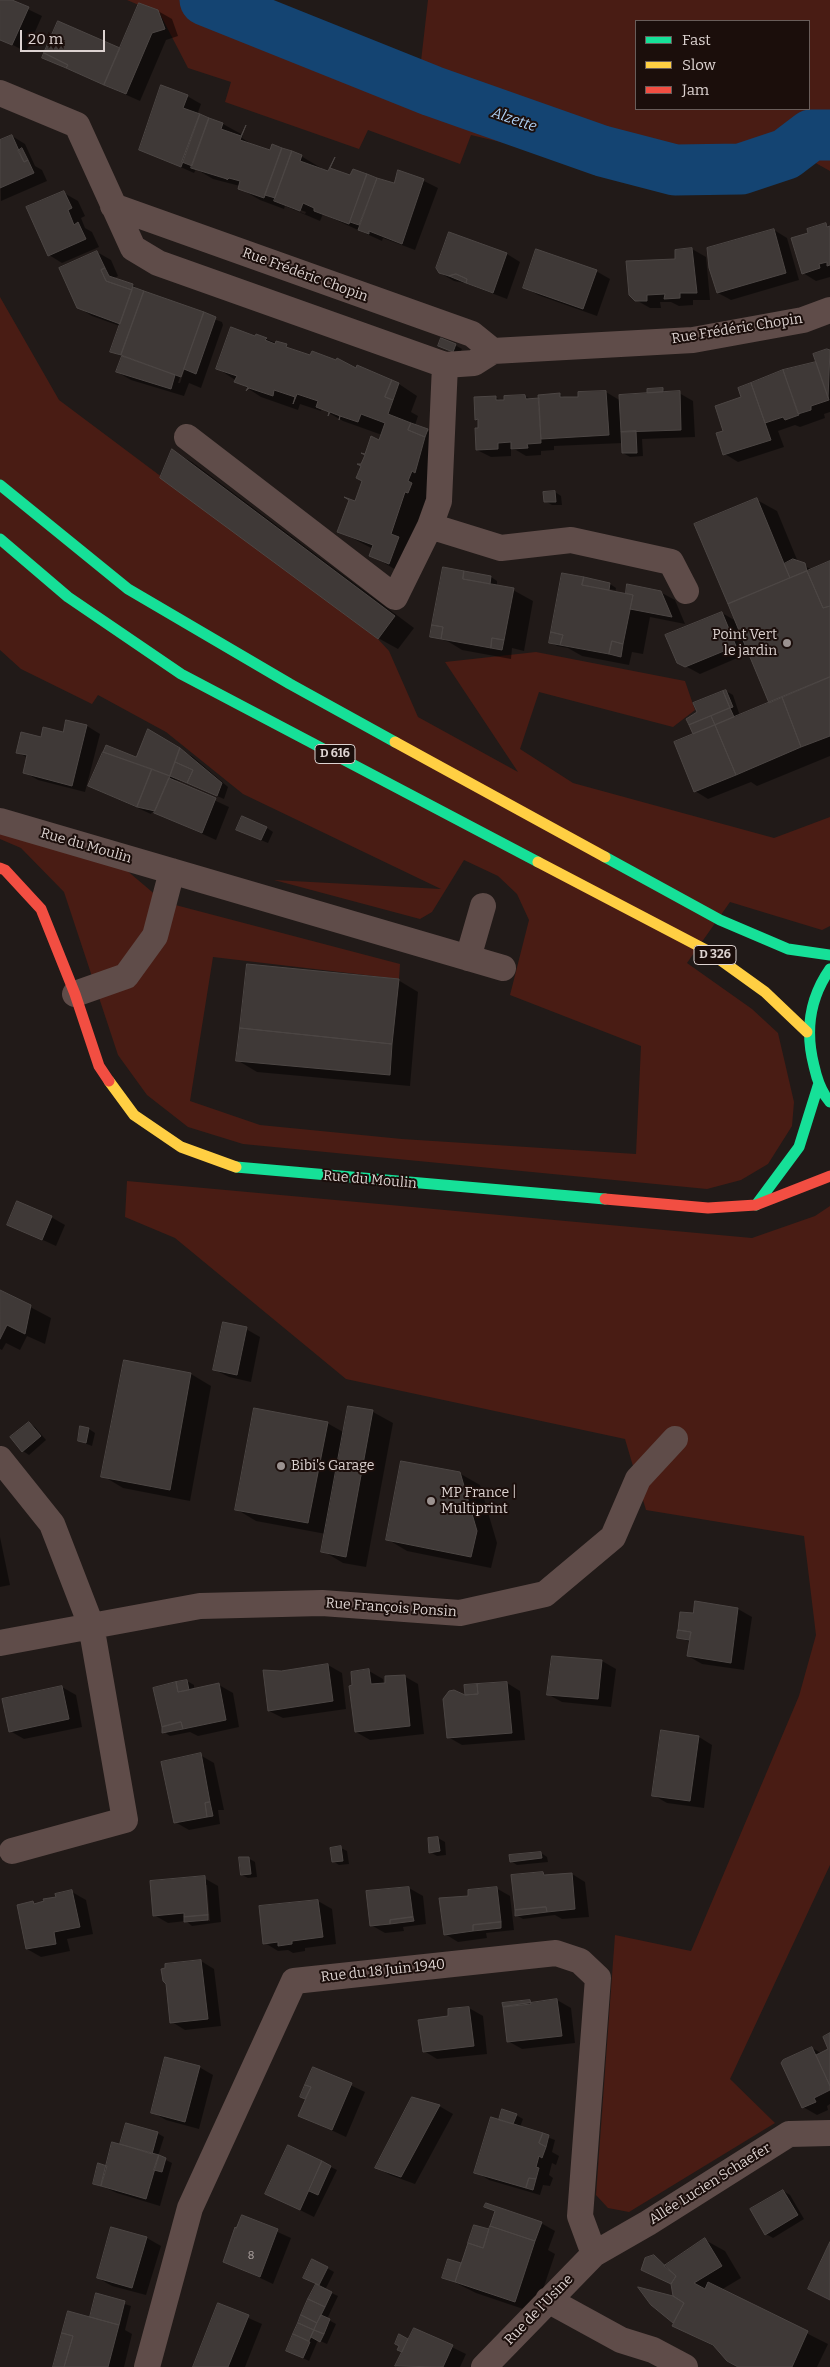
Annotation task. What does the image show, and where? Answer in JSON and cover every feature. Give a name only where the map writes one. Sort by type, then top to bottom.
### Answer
[{"type":"main road","points":[[0,485],[128,589],[290,684],[720,920],[788,949],[830,954]]},
{"type":"main road","name":"D 616","points":[[0,538],[68,597],[182,674],[610,897]]},
{"type":"main road","name":"Rue du Moulin","points":[[0,868],[5,870],[41,909],[99,1066],[134,1116],[182,1147],[238,1168],[708,1208],[756,1205],[830,1176]]},
{"type":"main road","name":"D 326","points":[[610,897],[708,951],[765,992],[807,1032]]},
{"type":"main road","points":[[830,969],[822,980],[810,1007],[807,1032],[809,1054],[818,1083],[830,1102]]},
{"type":"main road","points":[[756,1205],[798,1147],[811,1114],[818,1083]]},
{"type":"street","name":"Rue Frédéric Chopin","points":[[0,93],[77,125],[133,248],[158,263],[444,365],[474,363],[493,351],[693,340],[804,320],[830,310]]},
{"type":"street","name":"Rue Frédéric Chopin","points":[[113,206],[472,334],[493,351]]},
{"type":"street","points":[[187,438],[395,597],[430,526],[439,501],[444,365]]},
{"type":"street","points":[[430,526],[501,548],[572,540],[672,562],[686,591]]},
{"type":"street","name":"Rue du Moulin","points":[[0,821],[503,968]]},
{"type":"street","points":[[74,994],[126,976],[155,936],[172,872]]},
{"type":"street","points":[[468,958],[484,906]]},
{"type":"street","name":"Rue François Ponsin","points":[[0,1643],[200,1606],[322,1603],[460,1613],[545,1594],[613,1537],[638,1479],[675,1439]]},
{"type":"street","points":[[0,1459],[52,1524],[90,1625],[126,1820],[12,1851]]},
{"type":"street","name":"Rue du 18 Juin 1940","points":[[147,2367],[190,2208],[294,1981],[556,1954],[580,1961],[598,1978],[580,2216],[594,2254]]},
{"type":"street","name":"Allée Lucien Schaefer","points":[[594,2254],[648,2223],[789,2134],[830,2133]]},
{"type":"street","name":"Rue de l'Usine","points":[[484,2367],[594,2254]]},
{"type":"street","points":[[548,2300],[621,2340],[653,2350],[685,2367]]},
{"type":"shaded area","points":[[127,0],[225,0],[420,70],[428,0],[830,0],[830,171],[812,161],[680,185],[471,135],[460,164],[368,130],[359,149],[225,102],[231,82],[188,68],[160,14]]},
{"type":"shaded area","points":[[0,297],[59,400],[378,639],[389,651],[418,717],[518,772],[445,662],[536,652],[685,681],[695,710],[673,727],[539,692],[520,749],[573,783],[774,838],[830,817],[830,926],[822,930],[730,902],[687,963],[752,1009],[778,1033],[794,1102],[792,1126],[768,1164],[741,1180],[707,1189],[243,1144],[188,1127],[147,1095],[118,1055],[64,892],[21,848],[0,839],[0,821],[125,869],[164,902],[400,964],[399,979],[213,957],[190,1101],[260,1125],[402,1139],[636,1154],[641,1046],[510,995],[529,920],[517,894],[498,876],[464,860],[432,912],[420,919],[274,880],[441,889],[243,794],[166,732],[98,695],[92,704],[21,669],[0,650]]},
{"type":"shaded area","points":[[127,1181],[752,1238],[815,1216],[830,1206],[830,1865],[730,2079],[775,2123],[629,2212],[608,2208],[596,2195],[615,1935],[691,1951],[799,1696],[816,1635],[804,1536],[646,1510],[625,1439],[346,1379],[175,1238],[125,1217]]},
{"type":"building","points":[[0,0],[12,0],[29,7],[12,45],[0,40]]},
{"type":"building","points":[[139,3],[158,10],[165,29],[152,33],[126,94],[104,85]]},
{"type":"building","points":[[58,21],[120,48],[104,85],[66,68],[68,65],[44,53]]},
{"type":"building","points":[[44,53],[68,65],[66,68],[42,58]]},
{"type":"building","points":[[161,85],[188,95],[183,108],[200,114],[181,167],[139,150]]},
{"type":"building","points":[[200,114],[209,118],[192,166],[182,162]]},
{"type":"building","points":[[209,118],[223,123],[221,129],[241,136],[246,125],[240,140],[270,150],[272,144],[282,148],[264,198],[238,189],[240,181],[229,178],[227,180],[191,168]]},
{"type":"building","points":[[12,135],[24,162],[28,160],[34,173],[0,188],[0,140]]},
{"type":"building","points":[[22,148],[28,160],[24,162],[18,151]]},
{"type":"building","points":[[282,148],[292,151],[275,198],[265,195]]},
{"type":"building","points":[[292,151],[302,155],[300,161],[328,171],[335,157],[330,168],[350,175],[353,169],[367,174],[349,224],[314,211],[314,208],[303,203],[300,211],[274,201]]},
{"type":"building","points":[[398,170],[424,179],[402,244],[369,231],[369,234],[358,230],[377,178],[394,183]]},
{"type":"building","points":[[367,174],[377,178],[359,225],[350,222]]},
{"type":"building","points":[[64,191],[72,208],[68,210],[74,225],[78,222],[86,239],[48,256],[26,207]]},
{"type":"building","points":[[826,223],[827,227],[830,226],[830,265],[827,266],[827,262],[819,264],[820,268],[802,274],[791,238],[808,233],[807,229]]},
{"type":"building","points":[[774,229],[786,273],[717,293],[709,268],[707,248]]},
{"type":"building","points":[[449,232],[507,253],[493,293],[466,283],[467,279],[456,274],[449,276],[439,273],[436,268]]},
{"type":"building","points":[[692,248],[697,293],[680,293],[680,298],[664,299],[665,294],[647,295],[647,301],[635,301],[629,295],[626,261],[675,259],[675,250]]},
{"type":"building","points":[[536,249],[597,270],[583,309],[523,288]]},
{"type":"building","points":[[97,251],[105,268],[101,270],[106,281],[132,290],[120,324],[77,308],[59,268]]},
{"type":"building","points":[[105,268],[109,276],[133,284],[132,290],[106,281],[101,270]]},
{"type":"building","points":[[456,274],[467,279],[466,283],[449,276]]},
{"type":"building","points":[[133,287],[144,291],[121,355],[110,352]]},
{"type":"building","points":[[144,291],[204,312],[181,377],[121,355]]},
{"type":"building","points":[[204,312],[216,317],[196,374],[184,369]]},
{"type":"building","points":[[231,327],[255,336],[256,334],[267,338],[265,340],[275,344],[276,341],[287,344],[286,347],[310,355],[312,351],[336,360],[337,358],[356,368],[357,365],[392,380],[385,397],[393,400],[388,414],[411,423],[408,430],[425,437],[415,473],[412,471],[408,481],[412,483],[408,493],[405,492],[391,534],[399,537],[389,564],[369,556],[373,545],[337,532],[349,500],[344,497],[355,501],[362,481],[356,478],[361,466],[357,464],[361,464],[365,455],[361,453],[365,454],[371,436],[379,440],[385,423],[361,414],[358,422],[330,412],[328,416],[329,412],[316,407],[318,401],[297,394],[293,404],[295,397],[274,390],[273,396],[249,388],[246,391],[248,387],[234,382],[237,376],[216,369]]},
{"type":"building","points":[[441,338],[456,344],[453,352],[438,346]]},
{"type":"building","points":[[827,349],[830,350],[828,398],[813,354]]},
{"type":"building","points":[[122,356],[175,375],[171,389],[116,372]]},
{"type":"building","points":[[816,362],[829,400],[811,406],[811,410],[798,414],[783,370]]},
{"type":"building","points":[[783,370],[799,415],[785,420],[783,417],[765,423],[751,383]]},
{"type":"building","points":[[392,380],[399,383],[393,400],[385,397]]},
{"type":"building","points":[[751,383],[771,440],[723,455],[716,433],[723,431],[715,406],[741,397],[738,388]]},
{"type":"building","points":[[663,388],[663,392],[647,393],[647,389]]},
{"type":"building","points":[[606,391],[609,435],[541,439],[538,395],[560,393],[560,397],[578,397],[578,392]]},
{"type":"building","points":[[680,391],[681,430],[621,432],[619,395]]},
{"type":"building","points":[[525,395],[526,399],[539,398],[541,443],[527,444],[528,448],[511,449],[511,442],[498,443],[498,449],[476,450],[475,428],[478,428],[478,419],[475,420],[474,397],[496,396],[496,400],[504,400],[504,396]]},
{"type":"building","points":[[411,423],[428,429],[425,437],[408,430]]},
{"type":"building","points":[[636,431],[637,453],[622,453],[621,432]]},
{"type":"building","points":[[172,449],[395,616],[378,639],[160,478]]},
{"type":"building","points":[[555,491],[556,502],[544,502],[543,492]]},
{"type":"building","points":[[757,498],[790,578],[728,604],[694,524]]},
{"type":"building","points":[[793,559],[805,563],[807,571],[790,578],[784,564]]},
{"type":"building","points":[[830,561],[830,606],[823,608],[807,571]]},
{"type":"building","points":[[443,567],[464,571],[463,579],[514,588],[504,640],[492,638],[491,648],[441,639],[443,627],[432,625]]},
{"type":"building","points":[[464,571],[491,576],[490,584],[463,579]]},
{"type":"building","name":"Point Vert le jardin","points":[[807,571],[823,608],[830,606],[830,677],[769,703],[728,604]]},
{"type":"building","points":[[562,573],[584,577],[582,585],[633,595],[623,644],[612,641],[609,654],[560,645],[563,635],[551,632]]},
{"type":"building","points":[[584,577],[610,583],[609,590],[582,585]]},
{"type":"building","points":[[627,584],[661,591],[672,617],[630,609],[633,595],[626,593]]},
{"type":"building","points":[[722,612],[736,646],[685,667],[677,663],[665,635]]},
{"type":"building","points":[[432,625],[443,627],[441,639],[430,637]]},
{"type":"building","points":[[551,632],[563,635],[560,645],[549,643]]},
{"type":"building","points":[[492,638],[504,640],[502,650],[491,648]]},
{"type":"building","points":[[612,641],[623,644],[621,657],[609,654]]},
{"type":"building","points":[[830,677],[830,736],[801,747],[782,697]]},
{"type":"building","points":[[726,690],[733,707],[730,708],[723,691]]},
{"type":"building","points":[[723,691],[730,708],[689,725],[686,719],[697,712],[693,703]]},
{"type":"building","points":[[782,697],[801,747],[736,775],[715,725]]},
{"type":"building","points":[[730,708],[734,717],[715,725],[711,716]]},
{"type":"building","points":[[711,716],[715,725],[693,734],[689,725]]},
{"type":"building","points":[[66,720],[87,725],[72,786],[23,773],[27,755],[16,753],[21,732],[41,737],[43,727],[63,732]]},
{"type":"building","points":[[715,725],[736,775],[694,792],[674,742]]},
{"type":"building","points":[[148,729],[180,748],[170,776],[103,752],[106,745],[136,757]]},
{"type":"building","points":[[180,748],[222,783],[217,796],[187,783],[193,770],[175,762]]},
{"type":"building","points":[[103,752],[152,769],[137,807],[88,786]]},
{"type":"building","points":[[175,762],[193,770],[187,783],[170,776]]},
{"type":"building","points":[[152,769],[170,776],[155,811],[137,807]]},
{"type":"building","points":[[169,778],[216,798],[202,833],[154,813]]},
{"type":"building","points":[[242,816],[267,827],[261,840],[236,830]]},
{"type":"building","points":[[247,964],[399,979],[392,1044],[240,1028]]},
{"type":"building","points":[[240,1028],[392,1044],[390,1075],[236,1061]]},
{"type":"building","points":[[17,1201],[52,1216],[42,1240],[7,1225]]},
{"type":"building","points":[[0,1290],[31,1305],[25,1334],[7,1325],[0,1339]]},
{"type":"building","points":[[223,1322],[247,1327],[237,1375],[213,1370]]},
{"type":"building","points":[[124,1360],[191,1373],[170,1490],[101,1477]]},
{"type":"building","points":[[348,1406],[373,1410],[346,1557],[321,1552]]},
{"type":"building","name":"Bibi's Garage","points":[[254,1408],[328,1422],[308,1523],[235,1510]]},
{"type":"building","points":[[29,1422],[41,1436],[22,1452],[10,1437]]},
{"type":"building","points":[[80,1426],[89,1428],[86,1443],[78,1441]]},
{"type":"building","name":"MP France | Multiprint","points":[[401,1461],[460,1472],[477,1531],[471,1557],[386,1540]]},
{"type":"building","points":[[695,1601],[738,1608],[731,1663],[687,1656],[691,1632],[678,1630],[680,1612],[693,1613]]},
{"type":"building","points":[[678,1630],[691,1632],[689,1640],[677,1638]]},
{"type":"building","points":[[552,1656],[602,1660],[598,1699],[547,1695]]},
{"type":"building","points":[[328,1664],[333,1701],[268,1711],[263,1670],[281,1671]]},
{"type":"building","points":[[369,1669],[371,1684],[385,1683],[385,1676],[405,1675],[410,1726],[355,1732],[349,1686],[352,1685],[351,1672]]},
{"type":"building","points":[[187,1680],[189,1690],[178,1692],[176,1682]]},
{"type":"building","points":[[176,1682],[178,1692],[219,1683],[226,1720],[183,1729],[181,1722],[162,1727],[153,1688]]},
{"type":"building","points":[[507,1682],[512,1733],[447,1738],[443,1699],[449,1691],[454,1690],[465,1695],[478,1694],[477,1684]]},
{"type":"building","points":[[477,1684],[478,1694],[465,1695],[464,1685]]},
{"type":"building","points":[[62,1686],[69,1719],[9,1732],[2,1699]]},
{"type":"building","points":[[181,1722],[183,1729],[162,1733],[162,1727]]},
{"type":"building","points":[[661,1730],[699,1736],[690,1801],[652,1796]]},
{"type":"building","points":[[201,1753],[210,1802],[205,1803],[207,1817],[174,1823],[161,1762]]},
{"type":"building","points":[[210,1802],[213,1816],[207,1817],[205,1803]]},
{"type":"building","points":[[438,1837],[440,1851],[429,1853],[428,1838]]},
{"type":"building","points":[[341,1846],[343,1861],[332,1862],[330,1848]]},
{"type":"building","points":[[541,1852],[542,1858],[510,1862],[509,1855]]},
{"type":"building","points":[[239,1857],[249,1857],[251,1874],[241,1875]]},
{"type":"building","points":[[543,1872],[544,1875],[572,1873],[575,1909],[547,1912],[546,1907],[515,1910],[511,1875]]},
{"type":"building","points":[[205,1876],[208,1915],[184,1917],[184,1913],[153,1916],[150,1881]]},
{"type":"building","points":[[409,1887],[413,1917],[390,1920],[390,1924],[370,1926],[366,1891]]},
{"type":"building","points":[[497,1887],[501,1922],[473,1925],[473,1931],[444,1935],[439,1898],[468,1896],[468,1890]]},
{"type":"building","points":[[72,1890],[80,1927],[54,1932],[56,1944],[26,1949],[17,1905],[33,1901],[34,1904],[44,1901],[43,1899],[56,1897],[55,1894]]},
{"type":"building","points":[[318,1900],[323,1937],[292,1941],[292,1944],[278,1946],[278,1942],[263,1944],[259,1906]]},
{"type":"building","points":[[546,1907],[547,1912],[515,1916],[515,1910]]},
{"type":"building","points":[[208,1915],[208,1920],[184,1922],[184,1917]]},
{"type":"building","points":[[413,1917],[414,1921],[390,1924],[390,1920]]},
{"type":"building","points":[[501,1922],[501,1928],[473,1931],[473,1925]]},
{"type":"building","points":[[201,1960],[208,2019],[170,2023],[166,1984],[163,1981],[161,1969],[165,1968],[165,1964]]},
{"type":"building","points":[[557,1999],[562,2036],[507,2042],[503,2007]]},
{"type":"building","points":[[530,2000],[531,2004],[503,2007],[502,2003]]},
{"type":"building","points":[[469,2007],[474,2046],[423,2052],[418,2020],[448,2016],[448,2009]]},
{"type":"building","points":[[830,2033],[830,2086],[816,2055],[828,2049],[823,2037]]},
{"type":"building","points":[[812,2047],[830,2086],[830,2090],[814,2098],[816,2102],[802,2108],[781,2063],[783,2060]]},
{"type":"building","points":[[165,2057],[200,2066],[185,2122],[151,2113]]},
{"type":"building","points":[[313,2067],[352,2083],[332,2130],[298,2116],[311,2087],[305,2085]]},
{"type":"building","points":[[305,2085],[311,2087],[305,2099],[300,2097]]},
{"type":"building","points":[[412,2097],[440,2105],[401,2177],[375,2168]]},
{"type":"building","points":[[502,2109],[517,2114],[513,2124],[499,2120]]},
{"type":"building","points":[[491,2117],[543,2133],[539,2143],[546,2147],[542,2158],[539,2156],[536,2167],[539,2168],[536,2179],[529,2178],[526,2188],[474,2173]]},
{"type":"building","points":[[126,2123],[158,2132],[152,2154],[120,2144]]},
{"type":"building","points":[[543,2133],[549,2135],[546,2147],[539,2143]]},
{"type":"building","points":[[112,2142],[159,2155],[146,2199],[101,2186]]},
{"type":"building","points":[[288,2145],[322,2161],[300,2210],[265,2194]]},
{"type":"building","points":[[159,2155],[166,2158],[162,2172],[154,2170]]},
{"type":"building","points":[[322,2161],[331,2166],[318,2195],[309,2191]]},
{"type":"building","points":[[98,2163],[107,2166],[101,2186],[93,2184]]},
{"type":"building","points":[[529,2178],[536,2179],[533,2190],[526,2188]]},
{"type":"building","points":[[783,2190],[798,2215],[765,2235],[750,2209]]},
{"type":"building","points":[[486,2203],[542,2222],[535,2241],[490,2226],[495,2211],[484,2207]]},
{"type":"building","points":[[242,2215],[278,2229],[260,2277],[223,2262],[235,2227]]},
{"type":"building","points":[[474,2225],[489,2229],[483,2248],[468,2243]]},
{"type":"building","points":[[490,2226],[535,2241],[515,2302],[455,2282],[468,2243],[483,2248]]},
{"type":"building","points":[[111,2227],[147,2237],[132,2288],[97,2278]]},
{"type":"building","points":[[705,2238],[722,2266],[694,2283],[705,2289],[708,2282],[808,2331],[792,2367],[738,2367],[727,2361],[713,2345],[672,2326],[684,2303],[673,2296],[671,2284],[676,2276],[664,2266]]},
{"type":"building","points":[[830,2242],[830,2300],[808,2289]]},
{"type":"building","points":[[654,2255],[676,2276],[671,2284],[641,2270],[645,2258]]},
{"type":"building","points":[[312,2259],[328,2267],[319,2285],[303,2278]]},
{"type":"building","points":[[448,2259],[461,2263],[455,2282],[442,2278]]},
{"type":"building","points":[[316,2284],[332,2292],[325,2307],[308,2299]]},
{"type":"building","points":[[638,2287],[673,2296],[684,2303],[673,2323],[651,2305]]},
{"type":"building","points":[[96,2293],[125,2301],[119,2325],[90,2317]]},
{"type":"building","points":[[308,2299],[325,2307],[317,2323],[301,2315]]},
{"type":"building","points":[[218,2303],[249,2315],[228,2367],[193,2367]]},
{"type":"building","points":[[68,2311],[119,2325],[108,2367],[64,2367],[73,2336],[62,2333]]},
{"type":"building","points":[[301,2315],[317,2323],[314,2330],[298,2323]]},
{"type":"building","points":[[321,2315],[330,2319],[324,2334],[314,2330]]},
{"type":"building","points":[[298,2323],[314,2330],[309,2341],[293,2334]]},
{"type":"building","points":[[414,2328],[453,2345],[443,2367],[395,2366]]},
{"type":"building","points":[[314,2330],[324,2334],[320,2342],[311,2337]]},
{"type":"building","points":[[62,2333],[73,2336],[64,2367],[53,2367]]},
{"type":"building","points":[[293,2334],[310,2342],[303,2358],[286,2351]]},
{"type":"building","points":[[399,2334],[408,2339],[402,2352],[397,2350],[399,2346],[395,2344]]},
{"type":"waterway","name":"Alzette","points":[[205,0],[432,91],[602,151],[675,170],[741,169],[786,154],[811,135],[830,135]]},
{"type":"traffic: fast","points":[[0,485],[128,589],[290,684],[395,742]]},
{"type":"traffic: fast","points":[[0,539],[68,597],[181,674],[538,862]]},
{"type":"traffic: fast","points":[[605,857],[720,920],[788,949],[830,955]]},
{"type":"traffic: fast","points":[[830,969],[817,992],[813,1004],[810,1028],[811,1053],[816,1076],[830,1102]]},
{"type":"traffic: fast","points":[[756,1205],[799,1147],[819,1083]]},
{"type":"traffic: fast","points":[[236,1167],[605,1199]]},
{"type":"traffic: slow","points":[[395,742],[605,857]]},
{"type":"traffic: slow","points":[[538,862],[708,951],[765,992],[807,1032]]},
{"type":"traffic: slow","points":[[109,1081],[134,1115],[181,1147],[236,1167]]},
{"type":"traffic: jam","points":[[0,868],[5,870],[41,909],[75,994],[99,1066],[109,1081]]},
{"type":"traffic: jam","points":[[605,1199],[708,1208],[756,1205],[830,1176]]},
{"type":"place","name":"Point Vert le jardin","points":[[787,643]]},
{"type":"place","name":"Bibi's Garage","points":[[281,1466]]},
{"type":"place","name":"MP France | Multiprint","points":[[431,1501]]}]
